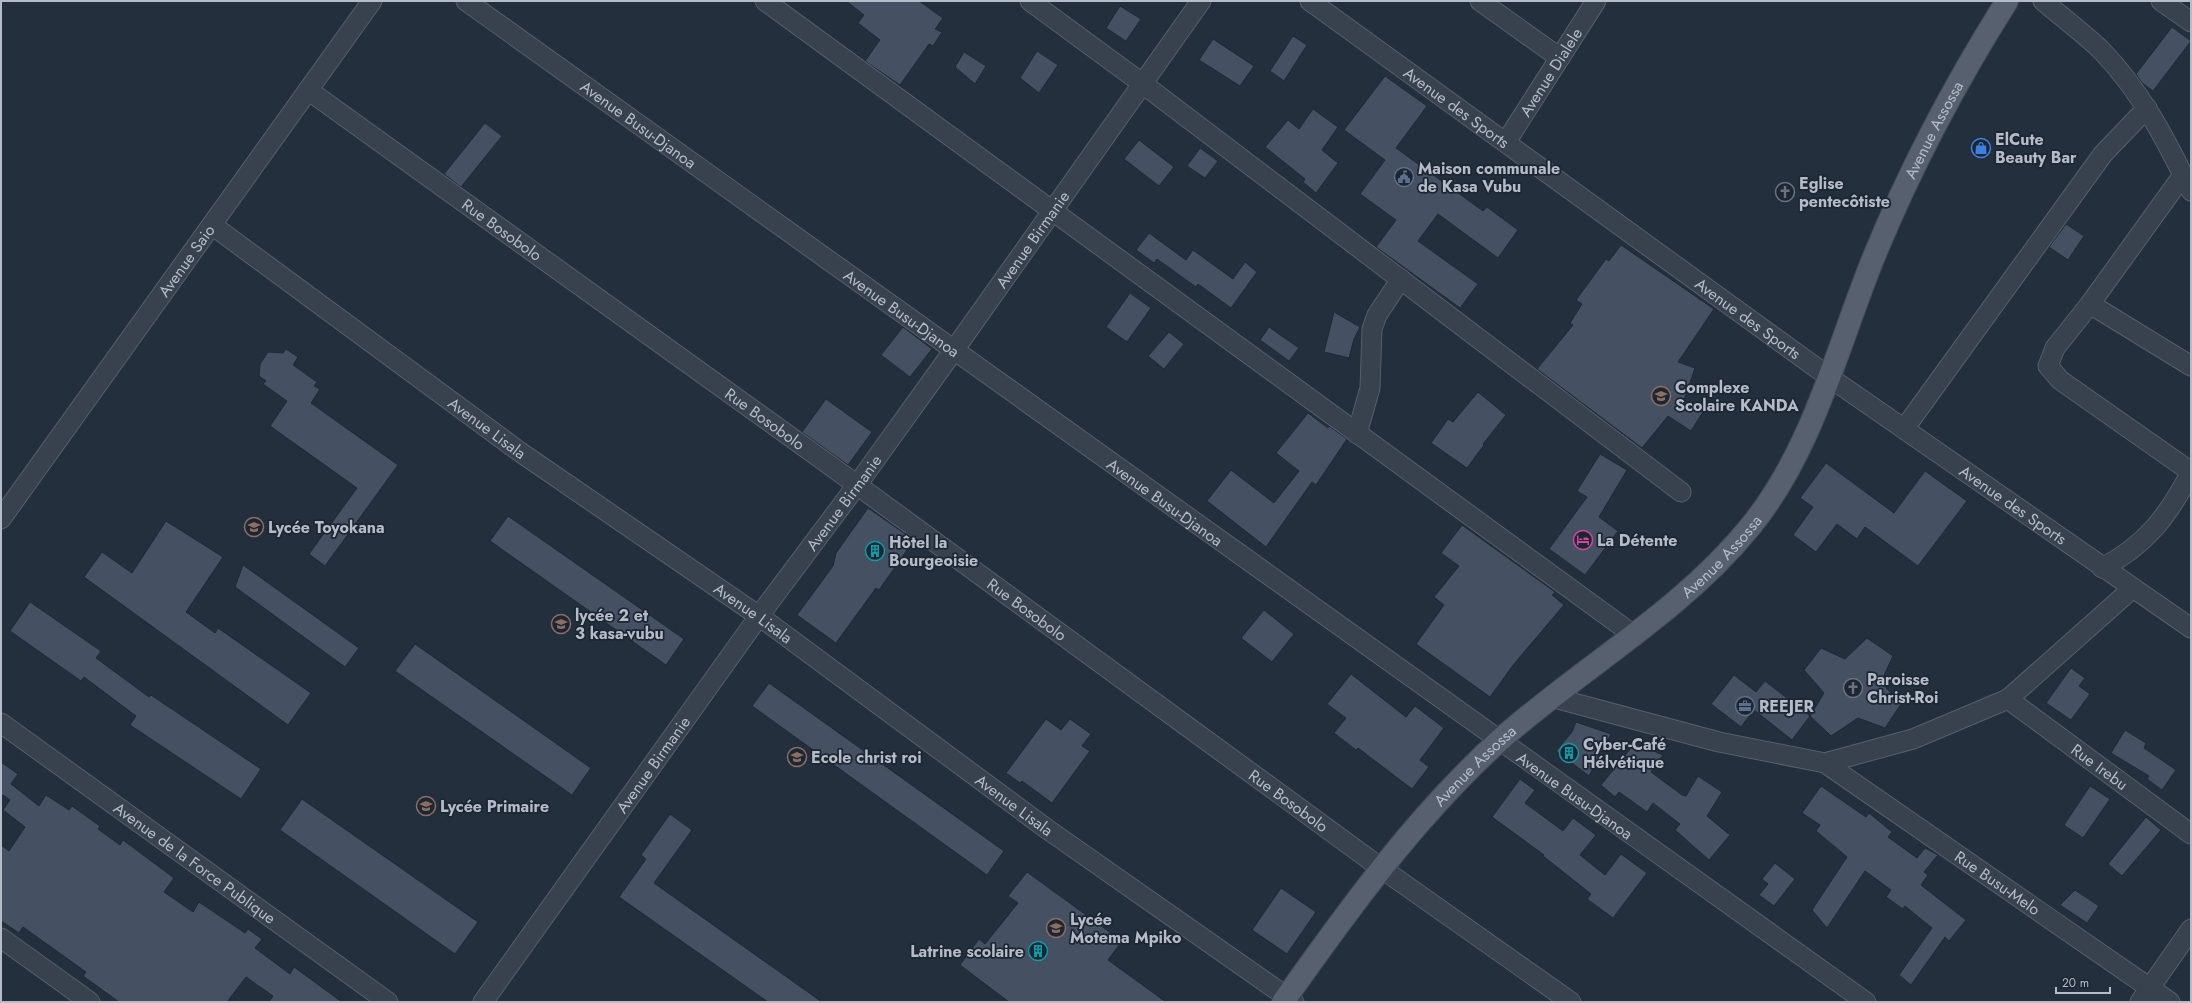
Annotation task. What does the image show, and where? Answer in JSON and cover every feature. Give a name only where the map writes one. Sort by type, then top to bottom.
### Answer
[{"type":"main road","name":"Avenue Assossa","points":[[1288,1000],[1381,868],[1431,810],[1498,742],[1551,697],[1635,636],[1698,582],[1751,526],[1788,469],[1816,413],[1871,264],[1905,186],[1968,64],[2007,1]]},
{"type":"street","name":"Avenue Saio","points":[[1,520],[372,1]]},
{"type":"street","name":"Avenue Busu-Djanoa","points":[[466,1],[1498,742],[1866,1002]]},
{"type":"street","points":[[1030,1],[1143,84],[1681,492]]},
{"type":"street","name":"Avenue Birmanie","points":[[483,1002],[758,616],[857,485],[954,350],[1051,210],[1143,84],[1201,1]]},
{"type":"street","name":"Avenue des Sports","points":[[1310,1],[1829,377],[2102,568],[2191,628]]},
{"type":"street","points":[[1480,1],[1560,58]]},
{"type":"street","name":"Avenue Dialele","points":[[1506,142],[1596,1]]},
{"type":"street","points":[[2043,1],[2101,50],[2135,90],[2161,130],[2187,183],[2055,348],[2048,366],[2060,380],[2191,472],[2175,504],[2146,538],[2126,555],[2102,568]]},
{"type":"street","points":[[2161,1],[2191,22]]},
{"type":"street","points":[[773,3],[1051,210],[1635,636]]},
{"type":"street","name":"Rue Bosobolo","points":[[308,90],[857,485],[1381,868],[1571,1002]]},
{"type":"street","points":[[1904,429],[2103,154],[2147,108]]},
{"type":"street","name":"Avenue Lisala","points":[[212,225],[520,452],[758,616],[1047,829],[1288,1000]]},
{"type":"street","points":[[1357,434],[1370,388],[1372,329],[1377,315],[1400,279]]},
{"type":"street","points":[[2090,304],[2191,366]]},
{"type":"street","points":[[1551,697],[1719,742],[1825,763],[1913,739],[2008,699],[2069,647],[2133,588]]},
{"type":"street","name":"Rue Irebu","points":[[2008,699],[2191,834]]},
{"type":"street","name":"Avenue de la Force Publique","points":[[1,723],[388,1002]]},
{"type":"street","name":"Rue Busu-Melo","points":[[1825,763],[2145,995],[2170,1002]]},
{"type":"street","points":[[2145,995],[2191,929]]},
{"type":"street","points":[[1,938],[90,1002]]},
{"type":"building","points":[[846,1],[919,1],[943,18],[935,29],[942,32],[933,46],[929,44],[900,85],[865,61],[880,40],[858,23],[864,15]]},
{"type":"building","points":[[1120,6],[1141,19],[1126,41],[1106,28]]},
{"type":"building","points":[[2172,27],[2191,41],[2153,91],[2142,83],[2136,74]]},
{"type":"building","points":[[1293,36],[1307,45],[1284,81],[1270,71]]},
{"type":"building","points":[[1213,39],[1254,66],[1240,86],[1199,60]]},
{"type":"building","points":[[1037,51],[1058,65],[1039,93],[1020,78]]},
{"type":"building","points":[[964,52],[986,66],[975,84],[955,67]]},
{"type":"building","name":"Maison communale de Kasa Vubu","points":[[1385,76],[1427,106],[1396,148],[1483,211],[1487,207],[1518,230],[1498,258],[1438,214],[1418,241],[1478,284],[1460,308],[1376,247],[1396,220],[1360,194],[1385,160],[1344,130]]},
{"type":"building","points":[[1313,109],[1338,127],[1322,150],[1338,163],[1316,193],[1303,182],[1305,179],[1265,147],[1288,120],[1299,129]]},
{"type":"building","points":[[485,123],[502,136],[461,187],[444,174]]},
{"type":"building","points":[[1139,140],[1174,167],[1159,186],[1124,159]]},
{"type":"building","points":[[1200,148],[1218,161],[1205,178],[1187,166]]},
{"type":"building","points":[[2066,224],[2084,236],[2068,260],[2049,247]]},
{"type":"building","points":[[1149,233],[1186,260],[1193,250],[1233,279],[1245,262],[1257,272],[1231,308],[1198,284],[1196,287],[1157,259],[1154,263],[1136,250]]},
{"type":"building","points":[[1621,245],[1714,309],[1678,362],[1695,368],[1684,400],[1703,412],[1691,431],[1668,416],[1642,448],[1537,369],[1573,325],[1570,323],[1582,304],[1576,300],[1606,259],[1609,261]]},
{"type":"building","points":[[1130,293],[1151,308],[1127,342],[1106,327]]},
{"type":"building","points":[[1334,312],[1360,327],[1354,339],[1349,358],[1324,352]]},
{"type":"building","points":[[903,327],[932,349],[910,377],[881,355]]},
{"type":"building","points":[[1269,327],[1299,348],[1289,361],[1260,340]]},
{"type":"building","points":[[1169,332],[1184,344],[1164,369],[1148,356]]},
{"type":"building","points":[[286,349],[298,357],[293,365],[317,382],[314,386],[320,389],[311,403],[398,465],[325,566],[309,554],[357,488],[270,426],[287,401],[263,384],[266,381],[259,376],[260,364],[268,352],[283,353]]},
{"type":"building","points":[[1478,392],[1506,415],[1483,444],[1484,445],[1467,468],[1431,443],[1448,419],[1453,422]]},
{"type":"building","points":[[826,399],[872,432],[848,465],[802,432]]},
{"type":"building","points":[[1308,413],[1328,428],[1329,426],[1347,439],[1316,485],[1312,482],[1266,547],[1207,501],[1231,470],[1274,503],[1299,471],[1276,453]]},
{"type":"building","name":"La Détente","points":[[1600,454],[1627,470],[1599,517],[1618,531],[1585,575],[1549,549],[1587,497],[1577,491]]},
{"type":"building","points":[[1826,463],[1894,513],[1925,471],[1967,501],[1918,566],[1865,527],[1857,539],[1837,524],[1816,552],[1793,535],[1813,507],[1800,498]]},
{"type":"building","points":[[868,508],[914,540],[879,590],[876,588],[836,643],[797,615],[833,566],[836,553]]},
{"type":"building","points":[[508,516],[684,639],[666,665],[490,541]]},
{"type":"building","points":[[166,521],[223,557],[186,612],[215,633],[218,628],[311,693],[288,725],[84,577],[102,552],[132,573]]},
{"type":"building","points":[[1462,525],[1555,592],[1552,595],[1564,605],[1514,664],[1490,697],[1416,644],[1444,605],[1434,597],[1459,566],[1441,553]]},
{"type":"building","points":[[243,565],[359,648],[345,667],[235,587]]},
{"type":"building","points":[[30,602],[101,651],[96,658],[149,697],[151,695],[261,769],[241,799],[130,725],[136,716],[84,677],[81,681],[10,631]]},
{"type":"building","points":[[1264,610],[1294,634],[1272,662],[1241,638]]},
{"type":"building","name":"Paroisse Christ-Roi","points":[[1867,638],[1893,656],[1881,682],[1901,704],[1885,728],[1858,718],[1831,736],[1810,716],[1824,693],[1804,670],[1821,648],[1845,659]]},
{"type":"building","points":[[415,644],[591,768],[572,795],[395,671]]},
{"type":"building","points":[[2071,668],[2085,678],[2079,686],[2090,694],[2071,720],[2046,703]]},
{"type":"building","points":[[1351,674],[1406,717],[1415,706],[1444,728],[1420,760],[1429,767],[1412,789],[1358,748],[1356,750],[1334,733],[1346,718],[1327,704]]},
{"type":"building","points":[[1734,675],[1756,692],[1765,681],[1810,716],[1792,740],[1754,710],[1741,727],[1711,704]]},
{"type":"building","points":[[769,683],[1004,851],[987,875],[752,706]]},
{"type":"building","points":[[1046,719],[1061,730],[1070,719],[1091,734],[1082,746],[1090,751],[1052,803],[1022,781],[1020,783],[1006,773]]},
{"type":"building","points":[[1576,722],[1611,734],[1589,776],[1556,751],[1572,732]]},
{"type":"building","points":[[2125,730],[2146,743],[2144,748],[2176,770],[2162,790],[2147,779],[2149,776],[2111,753]]},
{"type":"building","points":[[1635,743],[1663,755],[1651,772],[1682,795],[1686,796],[1698,776],[1722,792],[1707,816],[1730,835],[1709,860],[1675,830],[1680,824],[1653,803],[1647,812],[1619,792],[1615,797],[1601,785]]},
{"type":"building","points":[[1,762],[18,774],[11,784],[39,806],[46,795],[69,810],[72,806],[100,826],[98,829],[120,845],[123,840],[174,878],[164,892],[193,912],[199,902],[245,933],[248,929],[262,939],[255,948],[290,974],[294,967],[342,1002],[269,1002],[273,996],[246,977],[227,1002],[119,1002],[83,976],[86,972],[23,927],[19,933],[1,921],[1,845],[9,851],[25,827],[3,810],[10,800],[3,795],[1,798]]},
{"type":"building","points":[[1520,779],[1535,790],[1525,803],[1563,831],[1573,818],[1596,835],[1580,855],[1605,875],[1621,854],[1647,873],[1613,918],[1587,899],[1591,894],[1543,856],[1544,855],[1492,817]]},
{"type":"building","points":[[1821,786],[1866,817],[1869,813],[1892,832],[1888,837],[1917,858],[1925,848],[1938,855],[1924,872],[1928,875],[1921,885],[1966,920],[1949,941],[1945,937],[1911,985],[1899,975],[1932,928],[1905,906],[1903,909],[1886,897],[1891,890],[1865,871],[1827,928],[1812,910],[1847,857],[1816,831],[1820,825],[1802,813]]},
{"type":"building","points":[[2090,786],[2110,799],[2083,838],[2064,825]]},
{"type":"building","points":[[302,799],[478,922],[455,954],[280,830]]},
{"type":"building","points":[[670,814],[692,830],[654,883],[822,1002],[768,1002],[619,897],[646,859],[641,855]]},
{"type":"building","points":[[2146,817],[2161,830],[2122,876],[2108,864]]},
{"type":"building","points":[[1775,863],[1795,879],[1774,906],[1759,895],[1768,884],[1762,879]]},
{"type":"building","points":[[1027,872],[1122,941],[1108,960],[1166,1002],[1009,1002],[960,965],[979,939],[985,944],[1018,903],[1008,896]]},
{"type":"building","points":[[1281,888],[1316,912],[1287,954],[1252,930]]},
{"type":"building","points":[[2075,890],[2099,906],[2087,923],[2060,905]]},
{"type":"place","name":"ElCute Beauty Bar","points":[[1981,148]]},
{"type":"place","name":"Maison communale de Kasa Vubu","points":[[1404,177]]},
{"type":"place","name":"Eglise pentecôtiste","points":[[1785,192]]},
{"type":"place","name":"Complexe Scolaire KANDA","points":[[1661,396]]},
{"type":"place","name":"Lycée Toyokana","points":[[254,527]]},
{"type":"place","name":"La Détente","points":[[1583,540]]},
{"type":"place","name":"Hôtel la Bourgeoisie","points":[[875,551]]},
{"type":"place","name":"lycée 2 et 3 kasa-vubu","points":[[561,624]]},
{"type":"place","name":"Paroisse Christ-Roi","points":[[1853,688]]},
{"type":"place","name":"REEJER","points":[[1745,706]]},
{"type":"place","name":"Cyber-Café Hélvétique","points":[[1569,753]]},
{"type":"place","name":"Ecole christ roi","points":[[797,757]]},
{"type":"place","name":"Lycée Primaire","points":[[426,806]]},
{"type":"place","name":"Lycée Motema Mpiko","points":[[1056,928]]},
{"type":"place","name":"Latrine scolaire","points":[[1038,951]]}]
